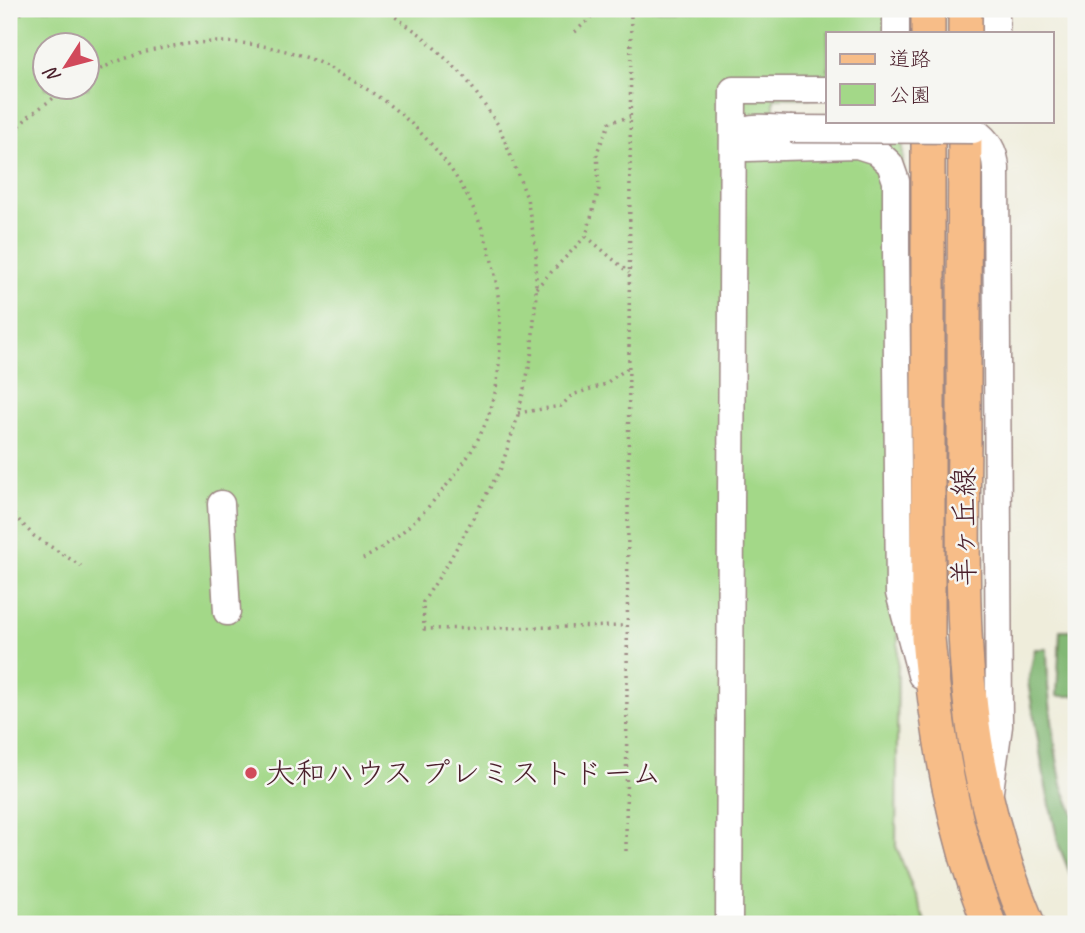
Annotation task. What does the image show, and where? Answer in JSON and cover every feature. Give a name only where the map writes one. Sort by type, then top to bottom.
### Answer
[{"type":"main road","points":[[928,9],[928,32]]},
{"type":"main road","points":[[965,9],[965,32]]},
{"type":"main road","name":"羊ヶ丘線","points":[[928,122],[928,638],[933,699],[951,800],[965,854],[989,924]]},
{"type":"main road","name":"羊ヶ丘線","points":[[969,126],[964,502],[965,630],[971,712],[988,802],[1011,881],[1028,924]]},
{"type":"lane","points":[[896,9],[896,32]]},
{"type":"lane","points":[[996,9],[996,32]]},
{"type":"lane","points":[[742,924],[743,144],[733,90],[826,90]]},
{"type":"lane","points":[[743,144],[790,118],[826,109]]},
{"type":"lane","points":[[790,118],[826,120]]},
{"type":"lane","points":[[880,122],[969,126]]},
{"type":"lane","points":[[743,144],[857,145],[876,151],[890,164],[894,172],[897,190],[899,593],[945,765]]},
{"type":"lane","points":[[729,924],[743,144]]},
{"type":"lane","points":[[221,504],[227,612]]},
{"type":"path","points":[[9,22],[27,9]]},
{"type":"path","points":[[384,9],[421,35],[465,77],[499,126],[527,198],[536,250],[531,359],[518,413],[501,468],[423,603],[424,629],[626,626]]},
{"type":"path","points":[[575,32],[600,9]]},
{"type":"path","points":[[626,851],[631,9]]},
{"type":"path","points":[[102,69],[119,60],[160,48],[214,42],[262,46],[312,60],[364,87],[404,116],[440,153],[471,200],[491,255],[500,308],[500,365],[490,413],[467,460],[432,503],[383,548],[363,559]]},
{"type":"path","points":[[9,136],[48,102]]},
{"type":"path","points":[[536,288],[586,236],[598,189],[597,152],[610,122],[631,117]]},
{"type":"path","points":[[586,236],[629,273]]},
{"type":"path","points":[[518,413],[561,406],[572,395],[603,385],[628,368]]},
{"type":"path","points":[[9,510],[34,536],[81,566]]},
{"type":"green space","points":[[9,9],[903,9],[903,32],[826,32],[826,98],[774,98],[774,140],[903,141],[896,846],[926,924],[9,924]]},
{"type":"green space","points":[[1060,630],[1076,630],[1076,696],[1057,696]]},
{"type":"green space","points":[[1035,649],[1047,649],[1048,686],[1056,754],[1062,785],[1076,820],[1076,888],[1059,846],[1046,787],[1028,682]]},
{"type":"place","name":"大和ハウス プレミストドーム","points":[[251,773]]}]
